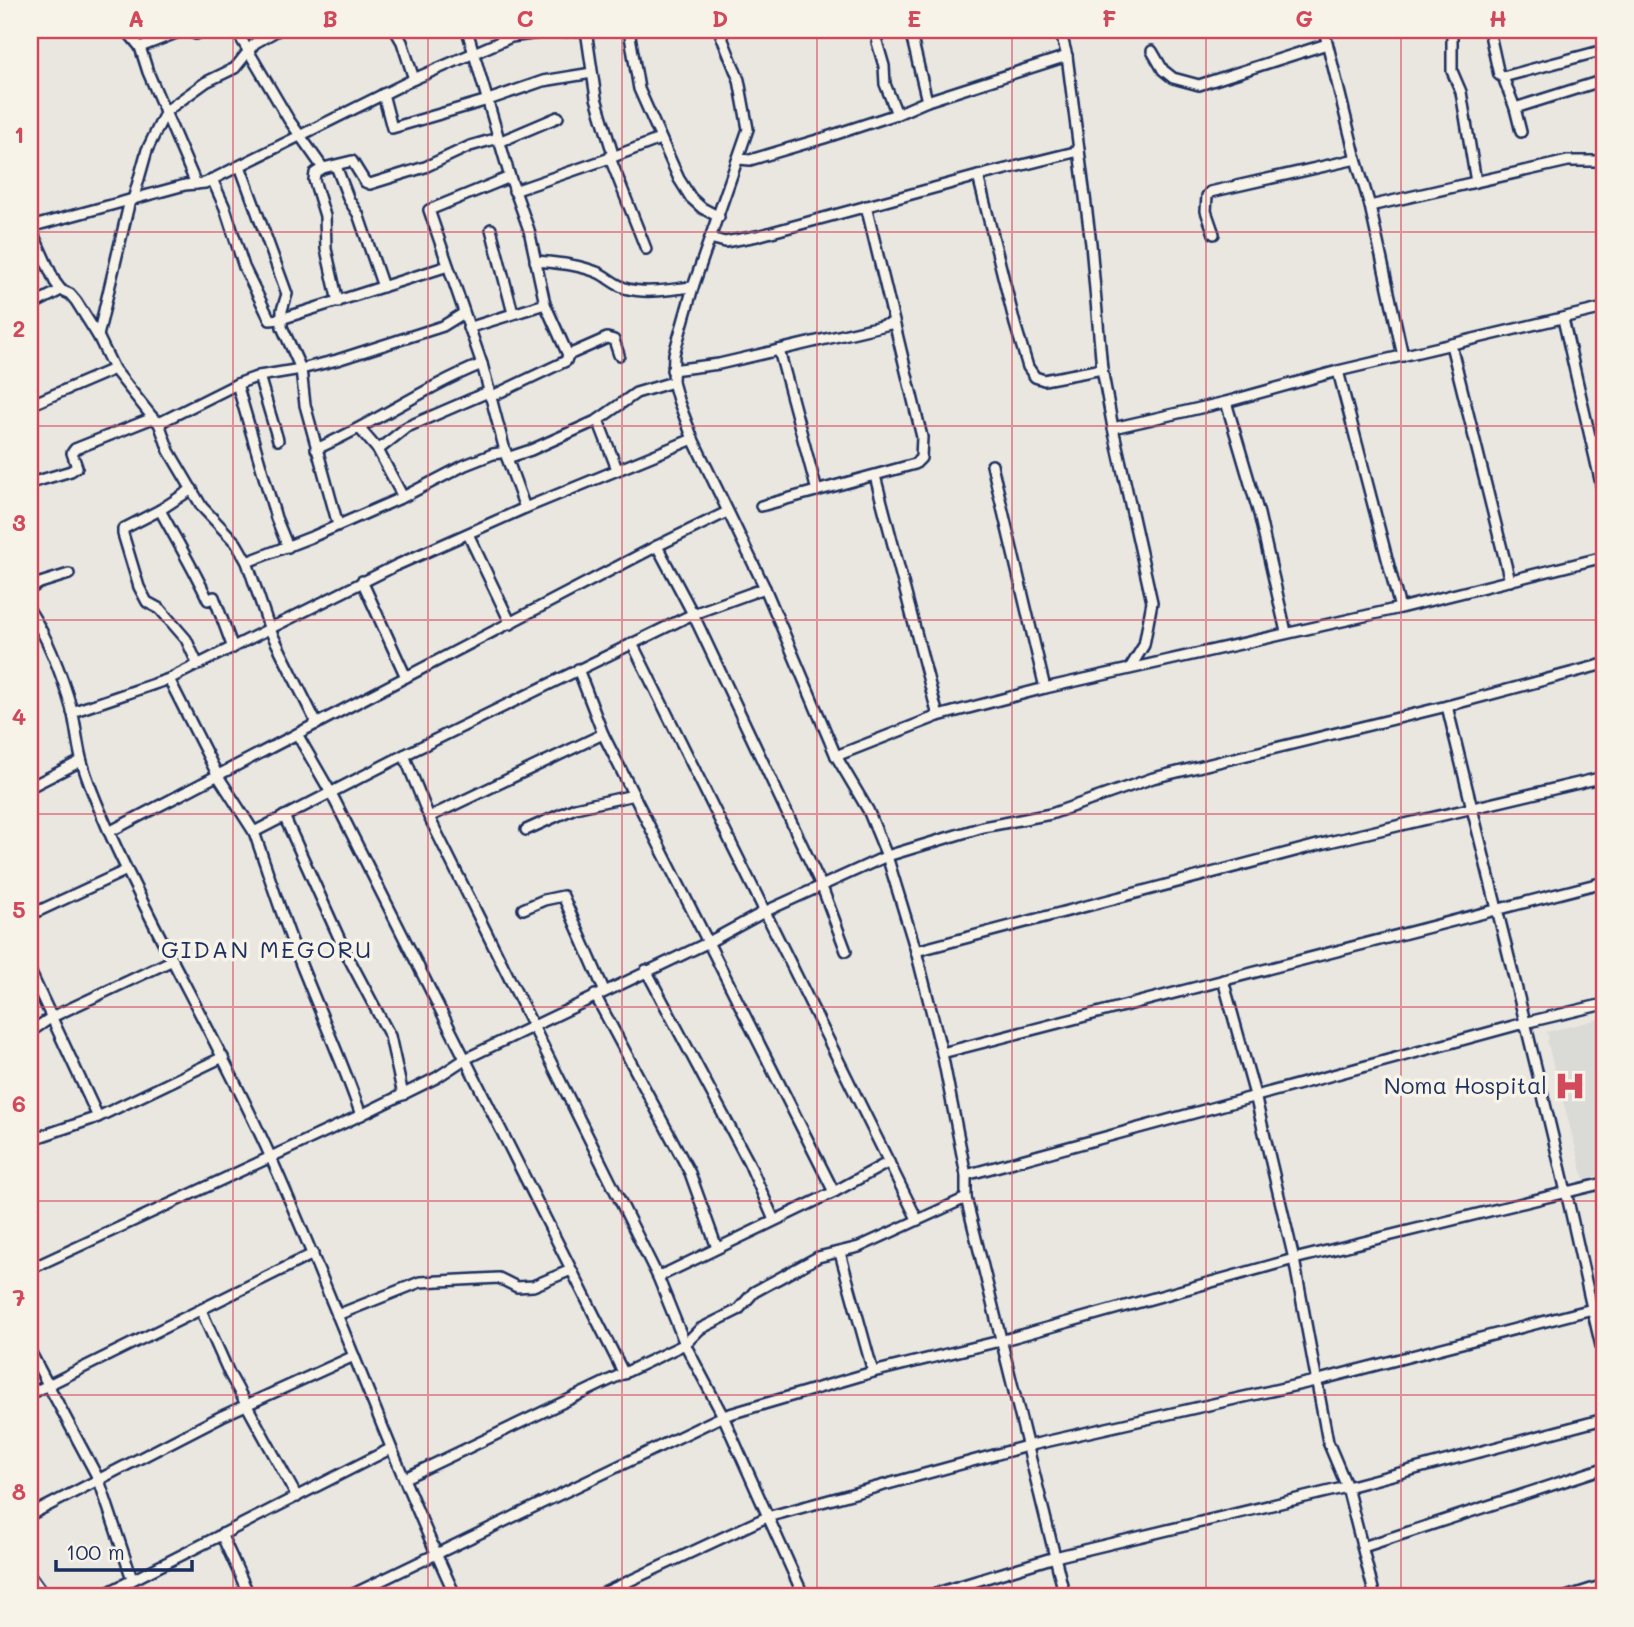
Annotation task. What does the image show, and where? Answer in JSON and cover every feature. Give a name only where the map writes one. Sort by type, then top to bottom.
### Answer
[{"type":"street","points":[[126,30],[140,47],[196,184]]},
{"type":"street","points":[[140,47],[186,30],[196,34],[206,30]]},
{"type":"street","points":[[236,30],[289,120],[323,168]]},
{"type":"street","points":[[98,336],[131,200],[147,150],[166,111],[206,82],[235,68],[255,43],[278,30]]},
{"type":"street","points":[[395,30],[414,79]]},
{"type":"street","points":[[467,30],[528,230],[545,304],[568,355]]},
{"type":"street","points":[[317,723],[270,630],[247,562],[236,543],[202,507],[169,451],[156,420],[114,369],[98,336],[76,301],[55,282],[30,227],[212,179],[414,79],[521,32],[607,30]]},
{"type":"street","points":[[629,30],[639,89],[660,139],[691,198],[719,217]]},
{"type":"street","points":[[719,30],[739,80],[748,129],[693,287],[674,354],[673,382],[693,439],[765,588],[836,756],[868,810],[887,856],[916,951],[942,1053],[966,1175],[966,1198],[1065,1597]]},
{"type":"street","points":[[910,30],[927,101]]},
{"type":"street","points":[[1060,30],[1067,56],[1091,244],[1102,369],[1152,602],[1144,645],[1130,668]]},
{"type":"street","points":[[1324,30],[1370,206],[1403,356]]},
{"type":"street","points":[[1452,30],[1452,71],[1461,92],[1476,182]]},
{"type":"street","points":[[1489,30],[1499,75],[1503,77],[1515,108],[1521,132]]},
{"type":"street","points":[[587,31],[596,98],[612,151],[610,158],[646,248]]},
{"type":"street","points":[[877,42],[886,84],[897,114]]},
{"type":"street","points":[[1152,51],[1163,70],[1173,78],[1199,85],[1327,44]]},
{"type":"street","points":[[1503,77],[1604,50]]},
{"type":"street","points":[[739,159],[750,160],[766,156],[1067,56]]},
{"type":"street","points":[[383,94],[392,128],[542,81],[592,73]]},
{"type":"street","points":[[1515,108],[1604,80]]},
{"type":"street","points":[[338,302],[326,249],[325,216],[314,180],[315,173],[323,168],[352,161],[365,182],[370,184],[425,167],[470,146],[499,140],[558,117]]},
{"type":"street","points":[[514,191],[660,139]]},
{"type":"street","points":[[710,238],[725,242],[757,236],[1079,151]]},
{"type":"street","points":[[1214,234],[1206,211],[1207,196],[1210,192],[1356,159]]},
{"type":"street","points":[[1370,206],[1568,161],[1601,160],[1604,165]]},
{"type":"street","points":[[240,166],[287,294],[281,319],[282,327],[301,369],[305,405],[338,525]]},
{"type":"street","points":[[336,166],[349,200],[358,214],[383,287]]},
{"type":"street","points":[[978,176],[1028,367],[1035,377],[1044,380],[1102,369]]},
{"type":"street","points":[[510,177],[429,210],[482,364],[525,508]]},
{"type":"street","points":[[212,179],[225,208],[244,267],[270,320],[338,302],[448,266]]},
{"type":"street","points":[[761,506],[915,464],[921,458],[922,437],[866,206]]},
{"type":"street","points":[[491,229],[513,313]]},
{"type":"street","points":[[535,261],[567,263],[601,274],[629,289],[693,287]]},
{"type":"street","points":[[30,306],[61,290]]},
{"type":"street","points":[[468,328],[545,304]]},
{"type":"street","points":[[1113,428],[1604,308]]},
{"type":"street","points":[[30,480],[34,482],[77,467],[72,453],[75,449],[156,420],[237,384],[259,376],[301,369],[443,326],[464,313]]},
{"type":"street","points":[[1563,318],[1604,497]]},
{"type":"street","points":[[672,370],[719,364],[894,323]]},
{"type":"street","points":[[378,450],[407,427],[489,394],[611,337],[619,355]]},
{"type":"street","points":[[1451,345],[1510,581]]},
{"type":"street","points":[[779,350],[817,491]]},
{"type":"street","points":[[316,449],[360,429],[439,383],[482,364]]},
{"type":"street","points":[[30,405],[114,369]]},
{"type":"street","points":[[1338,371],[1400,608]]},
{"type":"street","points":[[259,376],[278,440]]},
{"type":"street","points":[[247,562],[403,497],[465,465],[493,454],[507,455],[531,450],[598,420],[630,396],[673,382]]},
{"type":"street","points":[[237,384],[276,518],[288,547]]},
{"type":"street","points":[[1226,402],[1259,514],[1286,632]]},
{"type":"street","points":[[598,420],[617,469]]},
{"type":"street","points":[[360,429],[378,450],[403,497]]},
{"type":"street","points":[[1591,441],[1604,438]]},
{"type":"street","points":[[72,712],[169,679],[362,581],[525,508],[693,439]]},
{"type":"street","points":[[992,465],[1045,688]]},
{"type":"street","points":[[875,476],[938,716]]},
{"type":"street","points":[[192,489],[160,510],[123,529],[129,558],[147,602],[160,609],[186,639],[198,665]]},
{"type":"street","points":[[160,510],[195,571],[208,600],[214,597],[233,648]]},
{"type":"street","points":[[110,832],[727,512]]},
{"type":"street","points":[[468,534],[511,624]]},
{"type":"street","points":[[657,546],[693,614],[822,887],[846,951]]},
{"type":"street","points":[[836,756],[938,716],[1045,688],[1400,608],[1604,557]]},
{"type":"street","points":[[30,589],[69,574]]},
{"type":"street","points":[[362,581],[406,677]]},
{"type":"street","points":[[254,832],[632,643],[693,614],[765,588]]},
{"type":"street","points":[[30,611],[46,636],[72,712],[81,761],[110,832],[157,934],[223,1057],[270,1156],[313,1254],[390,1449],[456,1597]]},
{"type":"street","points":[[632,643],[917,1219]]},
{"type":"street","points":[[30,1269],[403,1095],[465,1059],[707,943],[764,912],[887,856],[983,827],[1051,814],[1153,778],[1447,706],[1604,664]]},
{"type":"street","points":[[578,669],[603,734],[834,1192]]},
{"type":"street","points":[[169,679],[218,776],[254,832],[293,944],[341,1057],[361,1115]]},
{"type":"street","points":[[1447,706],[1499,909],[1604,1358]]},
{"type":"street","points":[[297,734],[331,793],[624,1374]]},
{"type":"street","points":[[429,817],[603,734]]},
{"type":"street","points":[[404,755],[429,817],[658,1277],[685,1344],[723,1416],[804,1597]]},
{"type":"street","points":[[30,787],[81,761]]},
{"type":"street","points":[[916,951],[1316,845],[1604,777]]},
{"type":"street","points":[[526,831],[575,808],[635,795]]},
{"type":"street","points":[[284,816],[345,951],[390,1035],[403,1095]]},
{"type":"street","points":[[30,915],[127,870]]},
{"type":"street","points":[[942,1053],[1604,882]]},
{"type":"street","points":[[523,909],[563,896],[600,993],[690,1173],[717,1248]]},
{"type":"street","points":[[30,1032],[52,1017],[173,960]]},
{"type":"street","points":[[646,970],[748,1163],[774,1220]]},
{"type":"street","points":[[30,971],[98,1117]]},
{"type":"street","points":[[1223,980],[1255,1095],[1294,1259],[1328,1442],[1347,1487],[1375,1597]]},
{"type":"street","points":[[966,1175],[1255,1095],[1604,1004]]},
{"type":"street","points":[[30,1140],[98,1117],[223,1057]]},
{"type":"street","points":[[658,1277],[834,1192],[889,1162]]},
{"type":"street","points":[[347,1597],[723,1416],[873,1372],[1000,1341],[1294,1259],[1604,1183]]},
{"type":"street","points":[[405,1478],[685,1344],[700,1329],[737,1310],[754,1292],[818,1257],[859,1247],[966,1198]]},
{"type":"street","points":[[840,1253],[873,1372]]},
{"type":"street","points":[[30,1394],[313,1254]]},
{"type":"street","points":[[337,1315],[420,1282],[499,1278],[517,1287],[533,1286],[572,1270]]},
{"type":"street","points":[[595,1597],[767,1517],[1027,1446],[1315,1381],[1604,1306]]},
{"type":"street","points":[[201,1310],[246,1405],[297,1497]]},
{"type":"street","points":[[30,1351],[99,1480],[132,1579]]},
{"type":"street","points":[[30,1515],[246,1405],[354,1356]]},
{"type":"street","points":[[924,1597],[1055,1557],[1347,1487],[1604,1419]]},
{"type":"street","points":[[99,1597],[113,1593],[132,1579],[390,1449]]},
{"type":"street","points":[[1363,1548],[1604,1468]]},
{"type":"street","points":[[221,1534],[250,1597]]},
{"type":"street","points":[[30,1575],[46,1597]]},
{"type":"street","points":[[1566,1597],[1604,1585]]},
{"type":"street","points":[[30,1593],[39,1587]]},
{"type":"shaded area","points":[[1604,1018],[1604,1174],[1584,1179],[1547,1041],[1547,1032]]},
{"type":"place","name":"Noma Hospital","points":[[1570,1086]]},
{"type":"district","name":"GIDAN MEGORU","points":[[267,950]]}]
